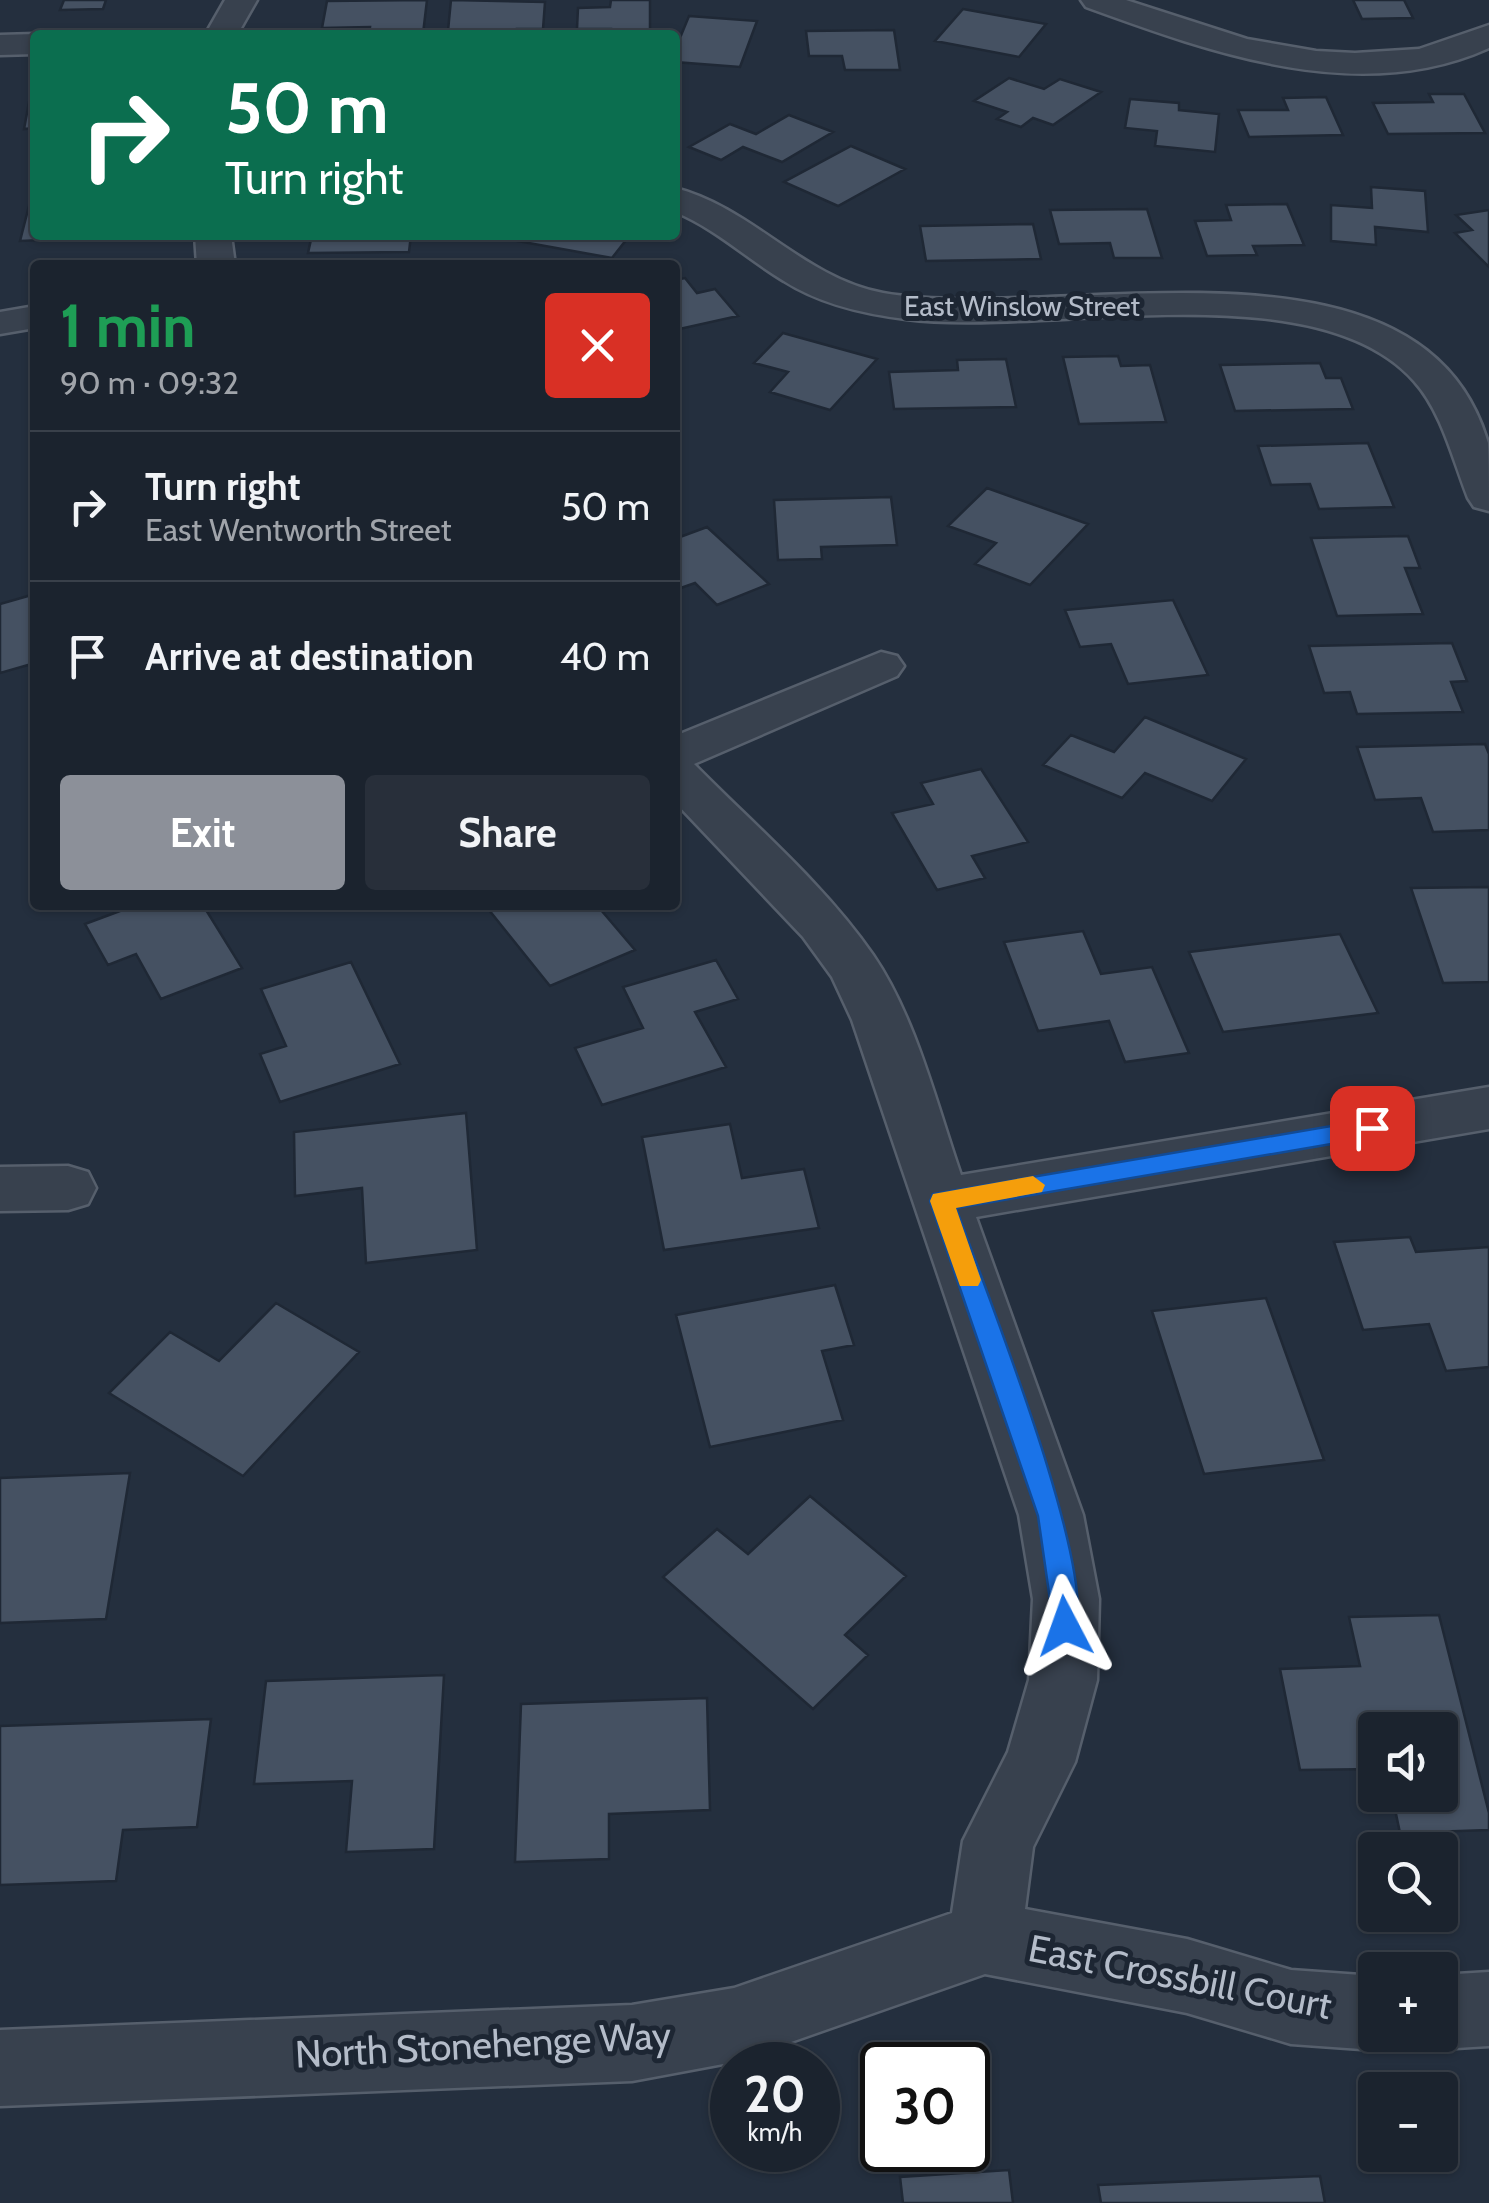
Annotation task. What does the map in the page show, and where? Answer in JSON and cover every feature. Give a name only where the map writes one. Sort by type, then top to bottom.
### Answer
[{"type":"street","points":[[223,30],[241,0]]},
{"type":"street","points":[[1097,0],[1227,46],[1271,56],[1364,64],[1448,52],[1489,35]]},
{"type":"street","points":[[0,44],[30,44]]},
{"type":"street","name":"East Winslow Street","points":[[680,201],[714,218],[818,285],[862,300],[912,309],[964,311],[1238,305],[1293,309],[1399,331],[1446,397],[1489,498]]},
{"type":"street","points":[[0,323],[30,318]]},
{"type":"street","points":[[680,752],[881,666]]},
{"type":"street","points":[[680,777],[821,924],[855,969],[879,1020],[1051,1516],[1066,1599],[1063,1680],[1040,1762],[998,1841],[985,1938]]},
{"type":"street","points":[[942,1201],[1489,1108]]},
{"type":"street","points":[[0,1190],[68,1188]]},
{"type":"street","name":"East Crossbill Court","points":[[985,1938],[1187,1976],[1291,2007],[1358,2012]]},
{"type":"street","name":"North Stonehenge Way","points":[[0,2068],[632,2043],[734,2026],[985,1938]]},
{"type":"street","points":[[1458,2011],[1489,2010]]},
{"type":"building","points":[[64,0],[106,0],[103,9],[60,10]]},
{"type":"building","points":[[427,0],[423,30],[322,28],[327,1]]},
{"type":"building","points":[[451,0],[545,2],[543,29],[448,30]]},
{"type":"building","points":[[611,0],[650,0],[650,30],[577,29],[578,8],[610,7]]},
{"type":"building","points":[[1353,0],[1404,0],[1413,18],[1362,19]]},
{"type":"building","points":[[963,9],[1046,24],[1019,57],[935,41]]},
{"type":"building","points":[[689,16],[757,21],[740,67],[680,62],[680,38]]},
{"type":"building","points":[[894,30],[900,70],[845,70],[842,56],[809,56],[806,31]]},
{"type":"building","points":[[1009,78],[1044,89],[1060,79],[1101,92],[1053,125],[1033,118],[1021,127],[997,119],[1007,112],[974,101]]},
{"type":"building","points":[[1429,94],[1464,94],[1485,133],[1388,134],[1373,103],[1433,102]]},
{"type":"building","points":[[30,97],[30,128],[24,129]]},
{"type":"building","points":[[1326,97],[1343,135],[1249,137],[1238,110],[1288,110],[1283,98]]},
{"type":"building","points":[[1130,99],[1179,103],[1179,110],[1219,114],[1215,152],[1155,146],[1157,131],[1125,128]]},
{"type":"building","points":[[789,115],[833,132],[782,162],[743,147],[721,160],[689,147],[730,124],[756,134]]},
{"type":"building","points":[[851,146],[905,169],[838,206],[784,182]]},
{"type":"building","points":[[1371,187],[1425,191],[1428,232],[1375,227],[1376,245],[1331,241],[1331,205],[1372,208]]},
{"type":"building","points":[[30,202],[30,240],[43,240],[20,241]]},
{"type":"building","points":[[1287,204],[1304,245],[1253,246],[1257,255],[1207,256],[1195,221],[1231,220],[1226,205]]},
{"type":"building","points":[[1147,209],[1162,258],[1114,258],[1110,243],[1059,244],[1050,210]]},
{"type":"building","points":[[1489,210],[1489,267],[1455,233],[1472,230],[1456,215]]},
{"type":"building","points":[[1033,224],[1041,259],[926,261],[920,226]]},
{"type":"building","points":[[311,240],[410,240],[409,252],[308,253]]},
{"type":"building","points":[[512,240],[626,240],[612,258]]},
{"type":"building","points":[[685,278],[697,293],[715,289],[738,316],[680,329],[680,279]]},
{"type":"building","points":[[783,333],[877,359],[830,410],[770,392],[788,372],[754,363]]},
{"type":"building","points":[[1118,356],[1121,366],[1150,365],[1166,422],[1079,424],[1063,357]]},
{"type":"building","points":[[1006,359],[1016,407],[894,409],[889,372],[958,370],[957,360]]},
{"type":"building","points":[[1320,363],[1326,378],[1341,378],[1353,409],[1235,411],[1220,365]]},
{"type":"building","points":[[1368,443],[1394,507],[1319,509],[1310,484],[1271,485],[1258,446]]},
{"type":"building","points":[[987,488],[1088,524],[1030,585],[975,564],[996,543],[948,526]]},
{"type":"building","points":[[891,497],[897,545],[821,547],[822,559],[778,560],[774,500]]},
{"type":"building","points":[[707,527],[769,584],[717,605],[695,583],[680,588],[680,537]]},
{"type":"building","points":[[1408,536],[1420,568],[1405,568],[1423,614],[1337,616],[1311,538]]},
{"type":"building","points":[[30,595],[30,664],[0,673],[0,604]]},
{"type":"building","points":[[1173,600],[1208,675],[1128,684],[1111,644],[1080,647],[1065,610]]},
{"type":"building","points":[[1452,643],[1467,681],[1451,682],[1463,712],[1357,714],[1350,692],[1324,693],[1309,646]]},
{"type":"building","points":[[1145,717],[1246,759],[1212,801],[1145,773],[1122,798],[1043,765],[1071,735],[1114,752]]},
{"type":"building","points":[[1485,744],[1489,754],[1489,830],[1433,832],[1421,798],[1375,800],[1357,747]]},
{"type":"building","points":[[981,769],[1028,842],[972,856],[985,878],[937,890],[892,813],[933,804],[921,783]]},
{"type":"building","points":[[1489,887],[1489,982],[1443,983],[1411,888]]},
{"type":"building","points":[[123,910],[206,910],[242,968],[161,999],[136,954],[108,965],[85,924]]},
{"type":"building","points":[[489,910],[601,910],[635,950],[550,986]]},
{"type":"building","points":[[1083,931],[1101,974],[1152,967],[1189,1053],[1125,1062],[1109,1021],[1038,1031],[1004,942]]},
{"type":"building","points":[[1340,934],[1378,1013],[1223,1032],[1189,952]]},
{"type":"building","points":[[716,960],[738,999],[695,1012],[726,1067],[602,1105],[575,1048],[643,1028],[623,987]]},
{"type":"building","points":[[351,962],[400,1064],[280,1102],[260,1054],[286,1046],[261,989]]},
{"type":"building","points":[[466,1113],[477,1250],[366,1263],[362,1188],[295,1196],[294,1132]]},
{"type":"building","points":[[730,1124],[742,1178],[804,1169],[819,1228],[664,1250],[642,1137]]},
{"type":"building","points":[[1410,1237],[1416,1252],[1489,1247],[1489,1367],[1446,1371],[1429,1324],[1363,1330],[1334,1242]]},
{"type":"building","points":[[835,1285],[854,1345],[822,1351],[843,1420],[710,1447],[676,1315]]},
{"type":"building","points":[[1266,1298],[1324,1460],[1204,1474],[1152,1311]]},
{"type":"building","points":[[276,1303],[359,1352],[243,1476],[109,1393],[170,1332],[219,1361]]},
{"type":"building","points":[[130,1473],[106,1619],[0,1623],[0,1478]]},
{"type":"building","points":[[810,1496],[906,1576],[845,1635],[868,1655],[813,1709],[663,1577],[717,1529],[748,1554]]},
{"type":"building","points":[[1439,1615],[1489,1813],[1489,1830],[1400,1832],[1396,1812],[1458,1812],[1458,1712],[1358,1712],[1358,1769],[1300,1770],[1280,1669],[1360,1666],[1349,1617]]},
{"type":"building","points":[[444,1675],[434,1849],[346,1852],[352,1781],[254,1784],[266,1681]]},
{"type":"building","points":[[707,1698],[710,1810],[609,1814],[609,1859],[515,1862],[521,1704]]},
{"type":"building","points":[[211,1719],[197,1827],[123,1830],[116,1881],[0,1885],[0,1726]]},
{"type":"building","points":[[1009,2170],[1013,2203],[903,2203],[900,2177]]},
{"type":"building","points":[[1320,2176],[1325,2203],[1101,2203],[1098,2185]]},
{"type":"slow traffic","points":[[969,1280],[942,1201],[1033,1185]]},
{"type":"route","points":[[1065,1626],[1066,1599],[1051,1516],[942,1201],[1372,1128]]}]
